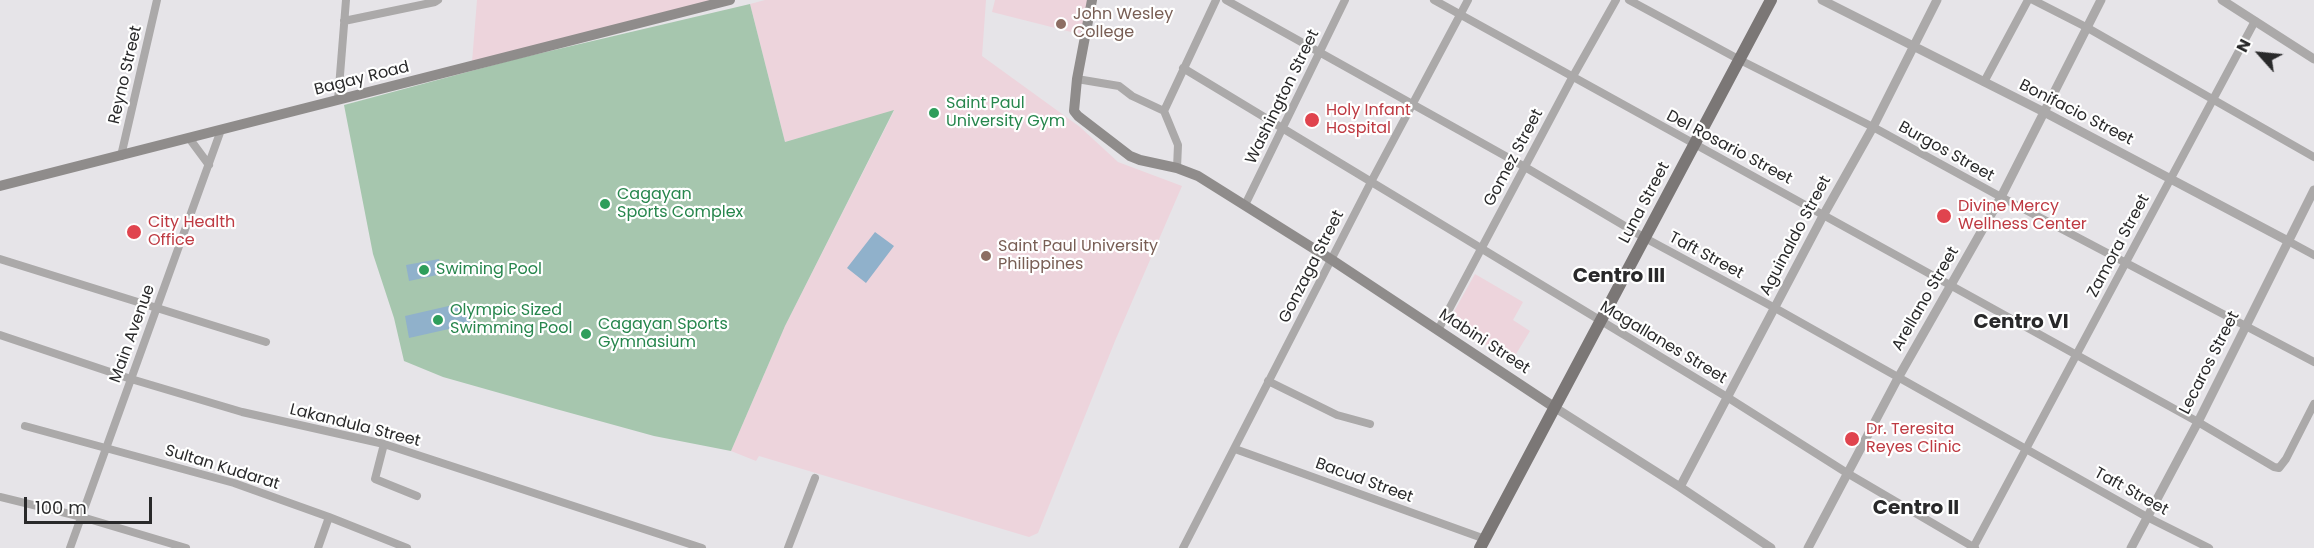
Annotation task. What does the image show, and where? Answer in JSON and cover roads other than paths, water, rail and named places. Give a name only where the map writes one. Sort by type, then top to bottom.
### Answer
[{"type":"main road","name":"Bagay Road","points":[[0,186],[730,0]]},
{"type":"main road","points":[[1077,80],[1092,0]]},
{"type":"main road","name":"Luna Street","points":[[1482,543],[1772,0]]},
{"type":"main road","name":"Mabini Street","points":[[1077,80],[1074,111],[1130,156],[1198,176],[1332,260],[1554,407]]},
{"type":"street","name":"Reyno Street","points":[[121,156],[157,0]]},
{"type":"street","points":[[338,100],[346,0]]},
{"type":"street","points":[[344,21],[438,0]]},
{"type":"street","points":[[1164,111],[1216,0]]},
{"type":"street","name":"Taft Street","points":[[1226,0],[1526,167],[1645,238],[1775,308],[2147,517],[2209,548]]},
{"type":"street","name":"Washington Street","points":[[1245,205],[1345,0]]},
{"type":"street","name":"Del Rosario Street","points":[[1434,0],[1694,146],[1824,214],[2277,468],[2282,465],[2314,404]]},
{"type":"street","name":"Gonzaga Street","points":[[1183,548],[1371,182],[1468,0]]},
{"type":"street","name":"Gomez Street","points":[[1438,330],[1616,0]]},
{"type":"street","name":"Burgos Street","points":[[1629,0],[2314,362]]},
{"type":"street","name":"Bonifacio Street","points":[[1822,0],[2044,112],[2314,255]]},
{"type":"street","name":"Aguinaldo Street","points":[[1680,487],[1824,214],[1873,127],[1937,0]]},
{"type":"street","points":[[1984,82],[2028,0]]},
{"type":"street","points":[[2033,0],[2086,27],[2314,157]]},
{"type":"street","name":"Arellano Street","points":[[1809,548],[1898,378],[2001,197],[2100,0]]},
{"type":"street","points":[[2222,0],[2314,59]]},
{"type":"street","name":"Zamora Street","points":[[1974,548],[2255,21]]},
{"type":"street","name":"Magallanes Street","points":[[1183,68],[1974,548]]},
{"type":"street","points":[[1077,80],[1119,86],[1132,96],[1164,111],[1178,145],[1177,168]]},
{"type":"street","name":"Main Avenue","points":[[70,548],[221,130]]},
{"type":"street","points":[[189,138],[209,165]]},
{"type":"street","name":"Lecaros Street","points":[[2131,548],[2198,422],[2314,190]]},
{"type":"street","points":[[0,259],[266,342]]},
{"type":"street","name":"Lakandula Street","points":[[0,335],[132,379],[242,412],[384,444],[687,546],[702,548]]},
{"type":"street","points":[[1268,381],[1336,415],[1370,424]]},
{"type":"street","name":"Mabini Street","points":[[1554,407],[1771,548]]},
{"type":"street","name":"Sultan Kudarat","points":[[25,426],[201,473],[329,517],[407,548]]},
{"type":"street","points":[[384,444],[375,479],[417,496]]},
{"type":"street","name":"Bacud Street","points":[[1235,449],[1482,543]]},
{"type":"street","points":[[788,548],[815,478]]},
{"type":"street","points":[[0,497],[82,517],[186,548]]},
{"type":"street","points":[[318,548],[329,517]]},
{"type":"water","points":[[875,232],[894,246],[866,283],[847,268]]},
{"type":"water","name":"Swiming Pool","points":[[439,259],[442,274],[409,281],[406,265]]},
{"type":"water","name":"Olympic Sized Swimming Pool","points":[[466,302],[471,324],[409,338],[405,316]]},
{"type":"place","name":"John Wesley College","points":[[1061,24]]},
{"type":"place","name":"Saint Paul University Gym","points":[[934,113]]},
{"type":"place","name":"Holy Infant Hospital","points":[[1312,120]]},
{"type":"place","name":"Cagayan Sports Complex","points":[[605,204]]},
{"type":"place","name":"Divine Mercy Wellness Center","points":[[1944,216]]},
{"type":"place","name":"City Health Office","points":[[134,232]]},
{"type":"place","name":"Saint Paul University Philippines","points":[[986,256]]},
{"type":"place","name":"Swiming Pool","points":[[424,270]]},
{"type":"place","name":"Olympic Sized Swimming Pool","points":[[438,320]]},
{"type":"place","name":"Cagayan Sports Gymnasium","points":[[586,334]]},
{"type":"place","name":"Dr. Teresita Reyes Clinic","points":[[1852,439]]},
{"type":"district","name":"Centro III","points":[[1619,277]]},
{"type":"district","name":"Centro VI","points":[[2021,323]]},
{"type":"district","name":"Centro II","points":[[1916,509]]}]
